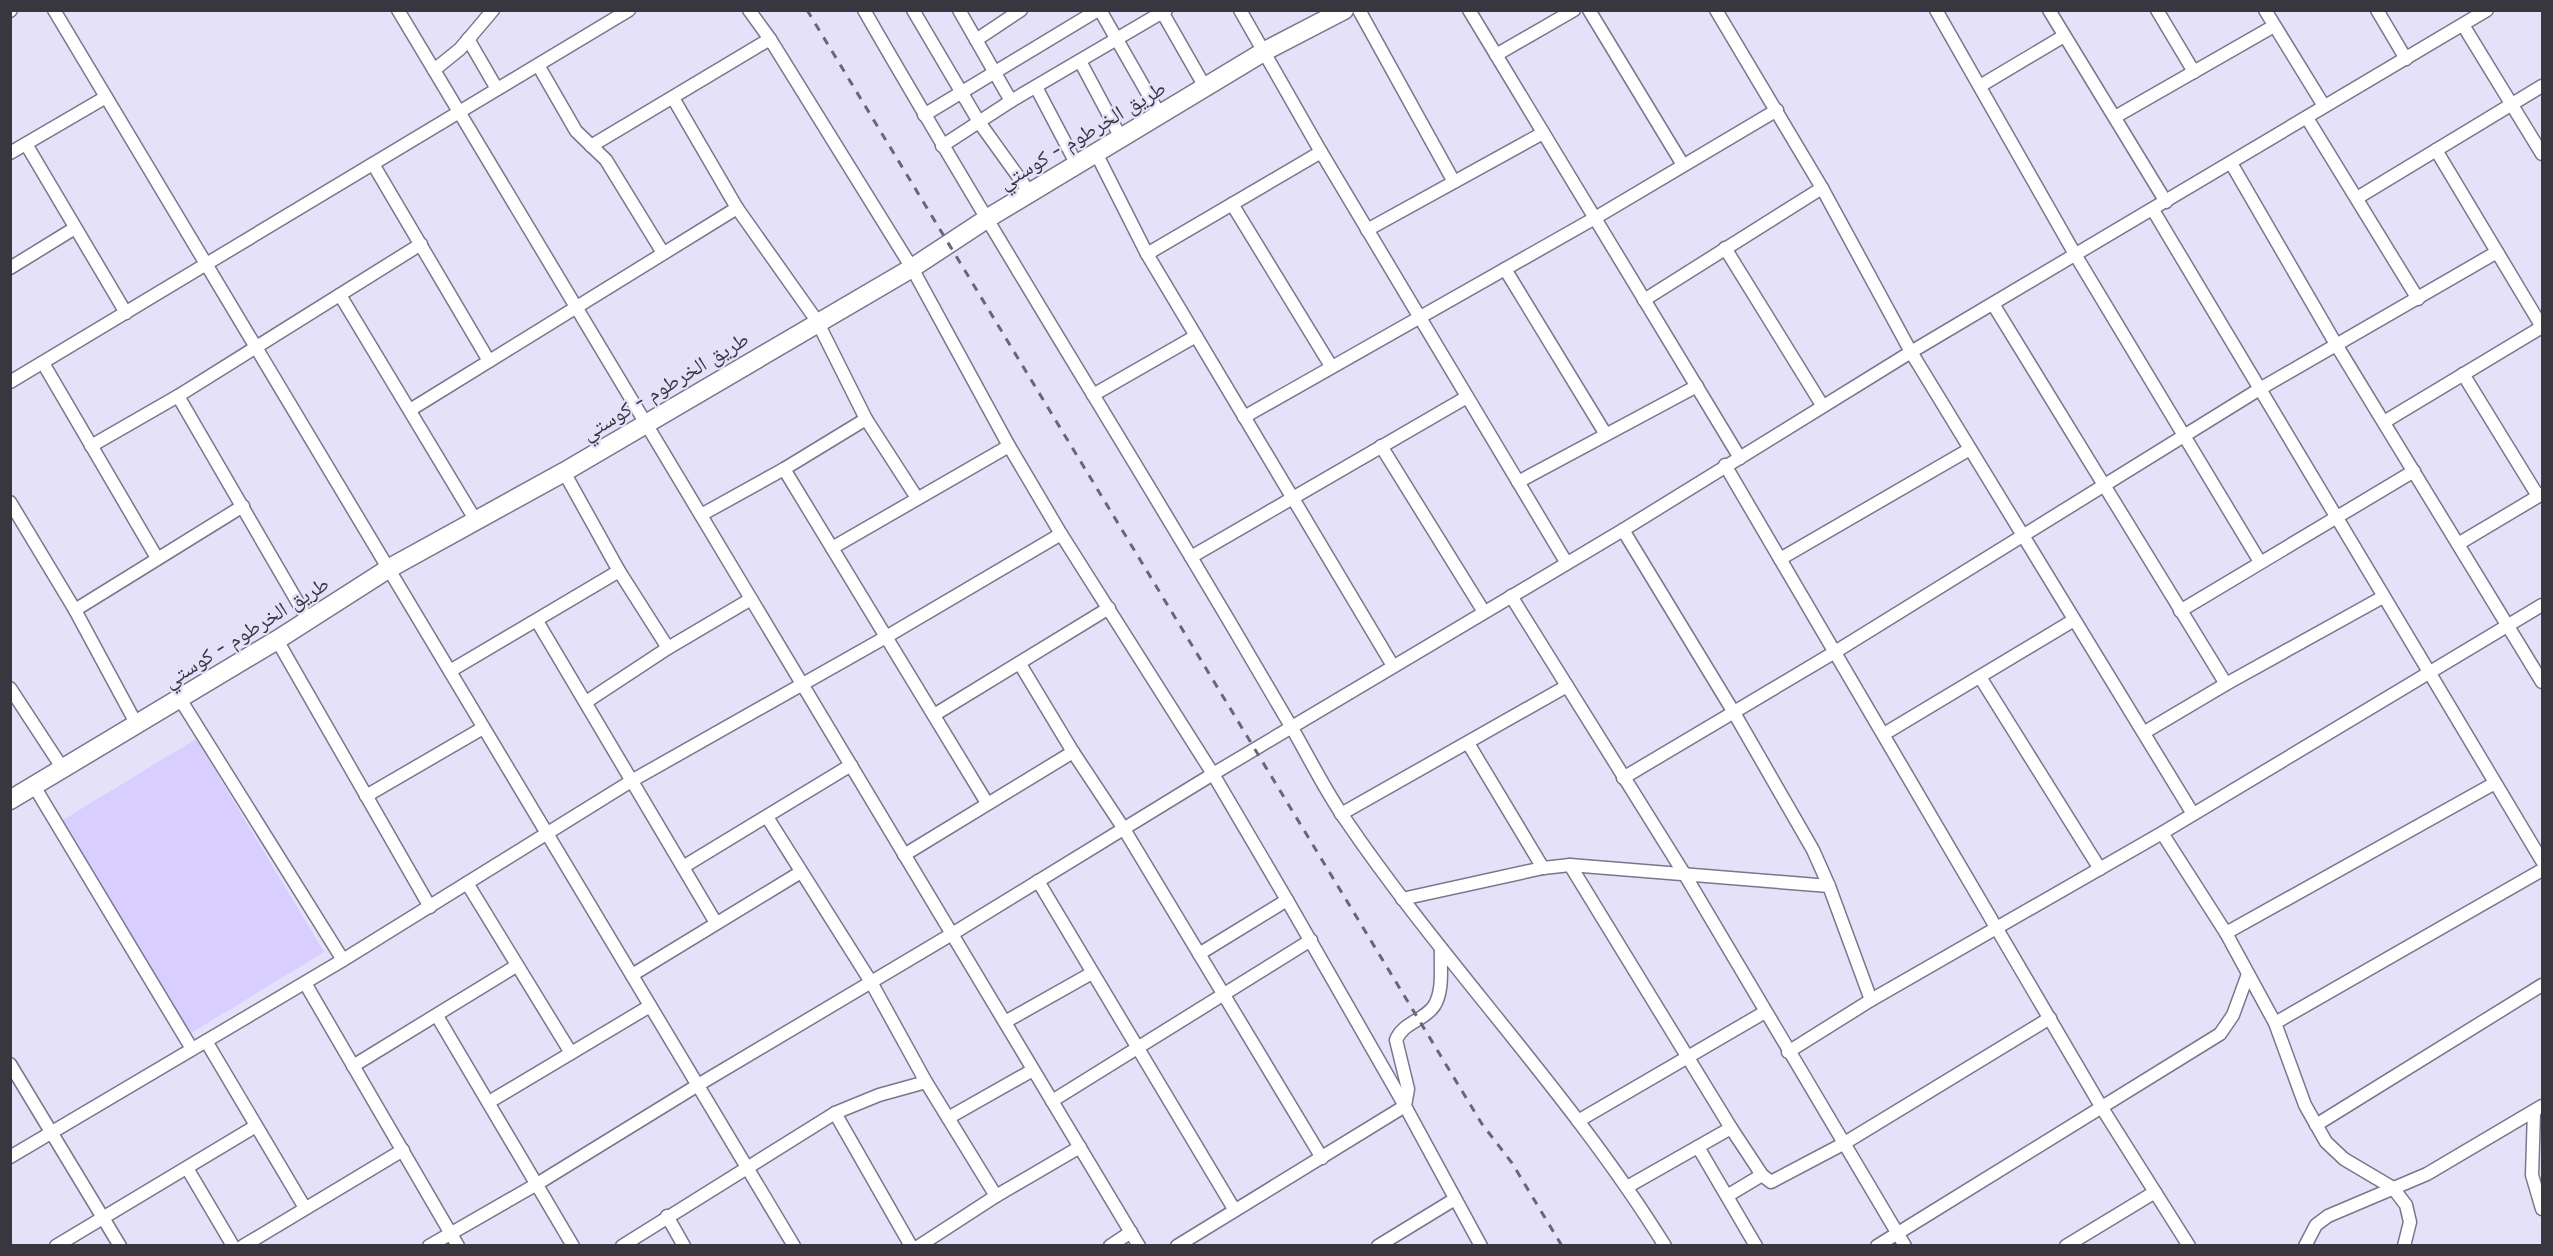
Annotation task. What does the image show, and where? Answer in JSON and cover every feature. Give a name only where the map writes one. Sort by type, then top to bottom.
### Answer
[{"type":"highway","name":"طريق الخرطوم - كوستي","points":[[10,800],[277,640],[388,569],[564,472],[818,321],[912,268],[988,218],[1320,16],[1344,10]]},
{"type":"street","points":[[54,10],[794,1245]]},
{"type":"street","points":[[398,10],[1139,1245]]},
{"type":"street","points":[[434,70],[468,39],[493,10]]},
{"type":"street","points":[[10,382],[628,10]]},
{"type":"street","points":[[749,10],[770,39],[912,268],[1009,446],[1061,534],[1213,774],[1311,940],[1481,1245]]},
{"type":"street","points":[[864,10],[942,146],[988,218],[1191,557],[1341,814],[1402,899],[1578,1121],[1627,1187],[1665,1245]]},
{"type":"street","points":[[914,10],[979,122],[1030,193]]},
{"type":"street","points":[[924,115],[1099,10],[1118,39],[1160,115]]},
{"type":"street","points":[[1240,10],[1367,230],[1566,562]]},
{"type":"street","points":[[1359,10],[1454,182]]},
{"type":"street","points":[[1469,10],[1740,458]]},
{"type":"street","points":[[1496,55],[1574,10]]},
{"type":"street","points":[[1589,10],[1683,165]]},
{"type":"street","points":[[1716,10],[1822,188],[1911,352],[2193,814]]},
{"type":"street","points":[[1936,10],[2076,256],[2260,562]]},
{"type":"street","points":[[2049,10],[2166,202]]},
{"type":"street","points":[[2157,10],[2194,72]]},
{"type":"street","points":[[2265,10],[2324,106]]},
{"type":"street","points":[[2377,10],[2406,59]]},
{"type":"street","points":[[429,1245],[537,1184],[1291,727],[1623,530],[1822,405],[2487,10]]},
{"type":"street","points":[[960,11],[1011,101]]},
{"type":"street","points":[[942,146],[1011,101],[1163,11],[1205,87]]},
{"type":"street","points":[[976,40],[1018,12]]},
{"type":"street","points":[[2463,25],[2542,154]]},
{"type":"street","points":[[2115,117],[2274,26]]},
{"type":"street","points":[[1980,86],[2064,36]]},
{"type":"street","points":[[468,39],[497,89]]},
{"type":"street","points":[[591,146],[770,39]]},
{"type":"street","points":[[1080,61],[1121,138]]},
{"type":"street","points":[[538,65],[576,130],[613,170],[663,253]]},
{"type":"street","points":[[2357,198],[2542,86]]},
{"type":"street","points":[[1036,87],[1077,165]]},
{"type":"street","points":[[10,153],[106,97]]},
{"type":"street","points":[[672,98],[737,208],[818,321],[866,419],[917,498]]},
{"type":"street","points":[[1244,417],[1595,218],[1777,110]]},
{"type":"street","points":[[2307,117],[2418,299]]},
{"type":"street","points":[[1367,230],[1543,133]]},
{"type":"street","points":[[26,144],[126,313]]},
{"type":"street","points":[[2384,422],[2542,327],[2436,150]]},
{"type":"street","points":[[1147,254],[1321,152]]},
{"type":"street","points":[[1096,153],[1147,254],[1393,666]]},
{"type":"street","points":[[2231,163],[2337,346],[2510,626],[2542,682]]},
{"type":"street","points":[[373,164],[489,361]]},
{"type":"street","points":[[1644,300],[1822,188]]},
{"type":"street","points":[[1232,204],[1331,366]]},
{"type":"street","points":[[410,410],[737,208]]},
{"type":"street","points":[[2153,210],[2258,390],[2542,861]]},
{"type":"street","points":[[10,268],[75,228]]},
{"type":"street","points":[[91,446],[178,396],[421,244]]},
{"type":"street","points":[[1725,248],[1822,405]]},
{"type":"street","points":[[1623,778],[1835,652],[2258,390],[2497,252]]},
{"type":"street","points":[[1505,269],[1605,434]]},
{"type":"street","points":[[340,295],[476,521]]},
{"type":"street","points":[[1993,304],[2226,684]]},
{"type":"street","points":[[1093,395],[1196,336]]},
{"type":"street","points":[[43,363],[157,558]]},
{"type":"street","points":[[2458,544],[2540,495],[2463,374]]},
{"type":"street","points":[[1518,482],[1697,386]]},
{"type":"street","points":[[178,396],[308,620]]},
{"type":"street","points":[[1191,557],[1467,397]]},
{"type":"street","points":[[701,516],[784,470],[866,419]]},
{"type":"street","points":[[832,548],[1009,446]]},
{"type":"street","points":[[1381,446],[1484,612]]},
{"type":"street","points":[[1780,559],[1970,449]]},
{"type":"street","points":[[1725,465],[2102,1108],[2189,1245]]},
{"type":"street","points":[[784,470],[987,803]]},
{"type":"street","points":[[2180,611],[2414,471]]},
{"type":"street","points":[[564,472],[619,571],[668,648]]},
{"type":"street","points":[[10,502],[75,610],[137,725]]},
{"type":"street","points":[[75,610],[243,506]]},
{"type":"street","points":[[1623,530],[1733,711],[1813,850],[1829,886],[1871,1000]]},
{"type":"street","points":[[10,1157],[343,960],[633,780],[886,637],[1061,534]]},
{"type":"street","points":[[450,671],[619,571]]},
{"type":"street","points":[[1511,596],[1685,875],[1788,1052],[1905,1245]]},
{"type":"street","points":[[2145,732],[2383,597]]},
{"type":"street","points":[[586,702],[668,648],[751,599]]},
{"type":"street","points":[[1788,1052],[1871,1000],[1996,926],[2162,833],[2542,605]]},
{"type":"street","points":[[934,715],[1109,608]]},
{"type":"street","points":[[1884,734],[2074,620]]},
{"type":"street","points":[[537,621],[716,923]]},
{"type":"street","points":[[277,640],[430,906]]},
{"type":"street","points":[[1020,664],[1073,752],[1124,829],[1322,1158]]},
{"type":"street","points":[[1980,677],[2100,869]]},
{"type":"street","points":[[1341,814],[1567,686]]},
{"type":"street","points":[[10,688],[63,769]]},
{"type":"street","points":[[180,699],[343,960]]},
{"type":"street","points":[[366,796],[483,728]]},
{"type":"street","points":[[1468,743],[1543,868]]},
{"type":"street","points":[[904,855],[1073,752]]},
{"type":"street","points":[[683,867],[851,765]]},
{"type":"street","points":[[2226,933],[2495,783]]},
{"type":"street","points":[[34,786],[192,1049]]},
{"type":"street","points":[[767,817],[871,982],[926,1083],[996,1196]]},
{"type":"street","points":[[2162,833],[2226,933],[2276,1023],[2305,1105],[2326,1142],[2344,1159],[2393,1188],[2406,1205],[2410,1222],[2404,1245]]},
{"type":"street","points":[[1402,899],[1543,868],[1570,866],[1829,886]]},
{"type":"street","points":[[1570,866],[1731,1128],[1762,1176],[1768,1181],[1775,1182],[1843,1144],[2050,1018]]},
{"type":"street","points":[[2276,1023],[2542,870]]},
{"type":"street","points":[[632,975],[801,872]]},
{"type":"street","points":[[1038,881],[1234,1209]]},
{"type":"street","points":[[467,883],[571,1053]]},
{"type":"street","points":[[1199,954],[1287,900]]},
{"type":"street","points":[[1052,1101],[1311,940]]},
{"type":"street","points":[[1177,1245],[1405,1106],[1408,1089],[1396,1040],[1399,1033],[1429,1012],[1437,1000],[1440,987],[1441,949]]},
{"type":"street","points":[[353,1066],[516,966]]},
{"type":"street","points":[[1005,1022],[1092,973]]},
{"type":"street","points":[[1876,1245],[2220,1034],[2233,1015],[2248,974]]},
{"type":"street","points":[[304,983],[458,1245]]},
{"type":"street","points":[[2316,1125],[2542,986]]},
{"type":"street","points":[[489,1101],[651,1006]]},
{"type":"street","points":[[1578,1121],[1765,1012]]},
{"type":"street","points":[[437,1016],[573,1245]]},
{"type":"street","points":[[206,1041],[305,1208]]},
{"type":"street","points":[[10,1064],[120,1245]]},
{"type":"street","points":[[948,1118],[1034,1070]]},
{"type":"street","points":[[622,1245],[835,1113],[879,1095],[926,1083]]},
{"type":"street","points":[[2305,1245],[2316,1225],[2328,1216],[2427,1174],[2538,1108]]},
{"type":"street","points":[[2538,1108],[2532,1175],[2542,1209]]},
{"type":"street","points":[[835,1113],[911,1245]]},
{"type":"street","points":[[56,1245],[256,1126]]},
{"type":"street","points":[[1627,1187],[1731,1128]]},
{"type":"street","points":[[919,1245],[996,1196],[1080,1147]]},
{"type":"street","points":[[1698,1147],[1756,1245]]},
{"type":"street","points":[[243,1245],[403,1150]]},
{"type":"street","points":[[187,1168],[233,1245]]},
{"type":"street","points":[[1727,1196],[1762,1176]]},
{"type":"street","points":[[2066,1245],[2155,1192]]},
{"type":"street","points":[[1378,1245],[1455,1200]]},
{"type":"street","points":[[667,1216],[684,1245]]},
{"type":"street","points":[[1110,1245],[1131,1232]]},
{"type":"shaded area","points":[[196,739],[324,952],[186,1036],[58,823]]},
{"type":"railway","points":[[807,10],[1482,1124],[1512,1163],[1562,1246]]}]
